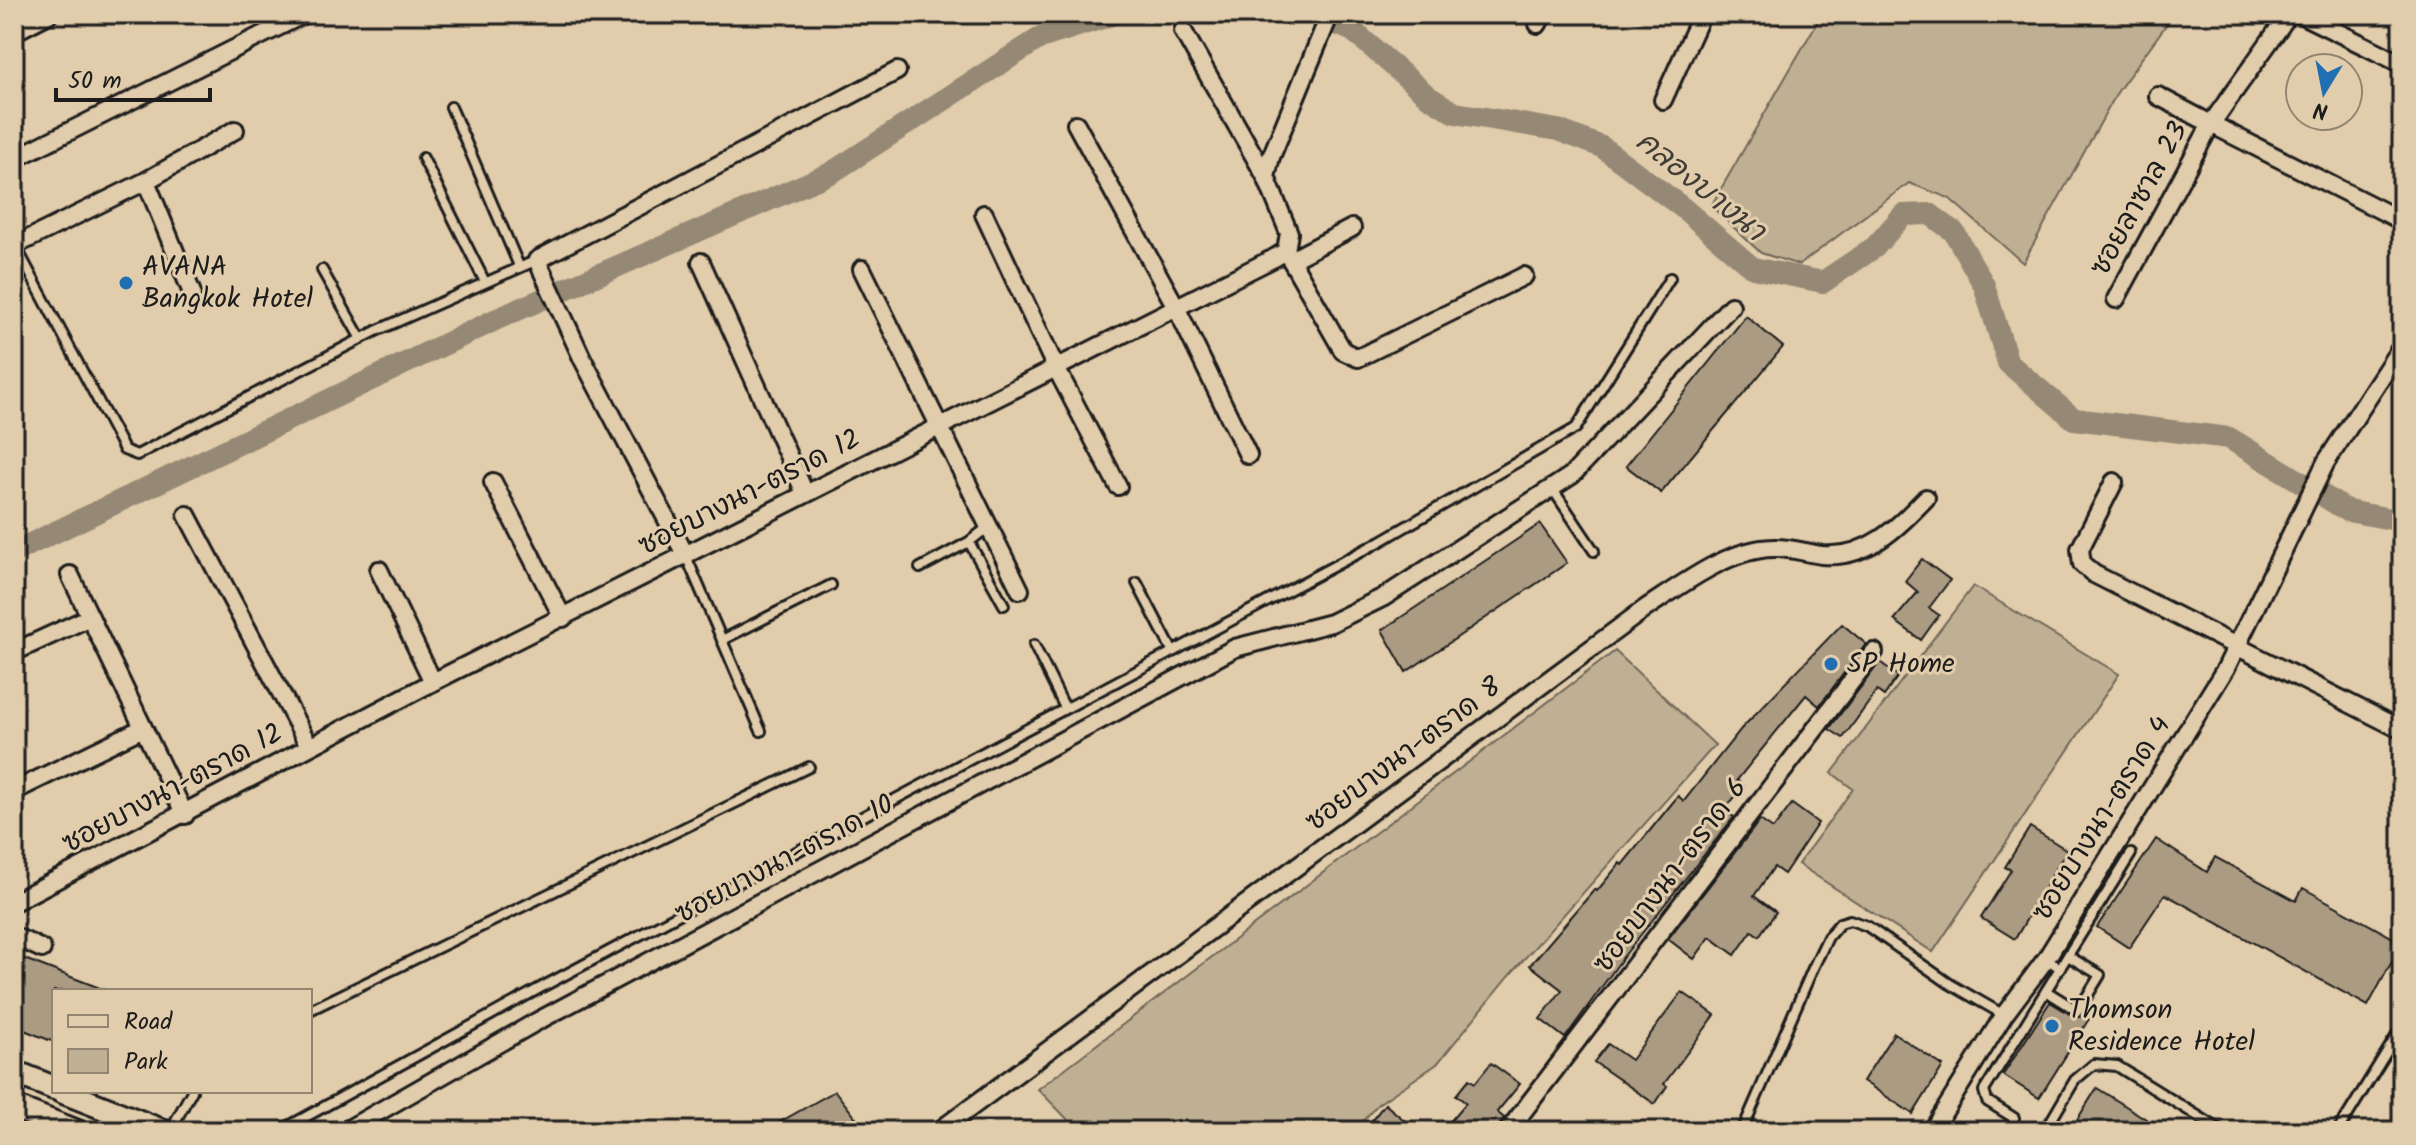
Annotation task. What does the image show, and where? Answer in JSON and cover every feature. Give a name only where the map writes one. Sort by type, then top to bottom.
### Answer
[{"type":"main road","points":[[14,1072],[52,1087]]},
{"type":"main road","points":[[66,1093],[162,1131]]},
{"type":"main road","points":[[14,1107],[75,1131]]},
{"type":"street","points":[[14,32],[49,14]]},
{"type":"street","points":[[14,159],[304,14]]},
{"type":"street","points":[[1266,177],[1271,157],[1330,14]]},
{"type":"street","points":[[1663,100],[1702,14]]},
{"type":"street","name":"ซอยลาซาล 23","points":[[2116,299],[2211,124],[2289,14]]},
{"type":"street","points":[[2300,14],[2402,64]]},
{"type":"street","points":[[1183,31],[1266,177],[1289,233],[1288,255],[1343,351],[1358,358],[1524,276]]},
{"type":"street","points":[[686,556],[541,267],[897,71]]},
{"type":"street","name":"ซอยลาซาล 23","points":[[2158,96],[2402,221]]},
{"type":"street","points":[[1076,124],[1176,307],[1248,455]]},
{"type":"street","points":[[14,246],[146,181],[235,130]]},
{"type":"street","points":[[146,181],[192,293]]},
{"type":"street","points":[[984,214],[1055,366],[1118,486]]},
{"type":"street","name":"ซอยบางนา-ตราด 12","points":[[14,902],[185,815],[433,682],[1055,366],[1176,307],[1352,228]]},
{"type":"street","points":[[701,262],[805,493]]},
{"type":"street","points":[[862,269],[937,427],[1020,590]]},
{"type":"street","name":"ซอยบางนา-ตราด 10","points":[[345,1131],[536,1022],[1235,648],[1331,623],[1384,597],[1572,475],[1731,306]]},
{"type":"street","name":"ซอยบางนา-ตราด 4","points":[[1932,1131],[2004,1015],[2053,964],[2237,647],[2326,462],[2400,353]]},
{"type":"street","points":[[493,482],[563,618]]},
{"type":"street","points":[[2114,482],[2080,549],[2082,564],[2094,574],[2402,730]]},
{"type":"street","name":"ซอยบางนา-ตราด 8","points":[[939,1131],[1683,584],[1720,564],[1761,550],[1773,548],[1846,555],[1890,533],[1926,498]]},
{"type":"street","points":[[187,515],[309,746]]},
{"type":"street","points":[[379,570],[433,682]]},
{"type":"street","points":[[70,575],[185,815]]},
{"type":"street","points":[[14,652],[90,617]]},
{"type":"street","name":"ซอยบางนา-ตราด 6","points":[[1508,1131],[1874,652]]},
{"type":"street","points":[[14,791],[143,728]]},
{"type":"street","points":[[14,936],[42,949]]},
{"type":"lane","points":[[451,107],[519,266]]},
{"type":"lane","points":[[423,158],[485,282]]},
{"type":"lane","points":[[14,246],[119,440],[130,454],[149,450],[361,339],[519,266],[541,267]]},
{"type":"lane","points":[[322,270],[361,339]]},
{"type":"lane","points":[[280,1131],[1381,541],[1576,428],[1670,278]]},
{"type":"lane","points":[[1552,488],[1594,551]]},
{"type":"lane","points":[[920,568],[969,542],[988,527]]},
{"type":"lane","points":[[969,542],[1004,605]]},
{"type":"lane","points":[[686,556],[761,731]]},
{"type":"lane","points":[[1137,583],[1173,652]]},
{"type":"lane","points":[[722,640],[831,585]]},
{"type":"lane","points":[[1034,645],[1065,708]]},
{"type":"lane","points":[[312,1009],[809,767]]},
{"type":"lane","points":[[2014,1118],[1987,1101],[1984,1091],[2046,991],[2053,964],[2068,956],[2131,854]]},
{"type":"lane","points":[[1742,1131],[1814,966],[1828,937],[1840,923],[1850,920],[1867,926],[1950,984],[2004,1015]]},
{"type":"lane","points":[[2046,991],[2078,1011],[2100,975],[2068,956]]},
{"type":"lane","points":[[2338,1131],[2402,1027]]},
{"type":"lane","points":[[2045,1131],[2075,1080],[2094,1064],[2117,1066],[2222,1131]]},
{"type":"lane","points":[[170,1131],[191,1093]]},
{"type":"green space","points":[[1822,14],[2174,14],[2118,91],[2023,263],[1949,198],[1909,183],[1799,265],[1761,253],[1711,206]]},
{"type":"green space","points":[[1973,586],[2119,674],[1933,952],[1798,864],[1853,789],[1832,773]]},
{"type":"green space","points":[[1615,651],[1715,745],[1508,977],[1437,1064],[1378,1104],[1354,1131],[1079,1131],[1038,1089]]},
{"type":"building","points":[[1746,316],[1783,347],[1661,493],[1626,466]]},
{"type":"building","points":[[1540,524],[1567,563],[1406,672],[1382,630]]},
{"type":"building","points":[[1922,559],[1950,580],[1929,608],[1939,615],[1921,640],[1894,620],[1918,592],[1905,581]]},
{"type":"building","points":[[1842,624],[1866,644],[1819,706],[1806,695],[1737,780],[1744,786],[1724,810],[1734,817],[1624,956],[1565,1038],[1540,1019],[1562,990],[1530,965],[1595,889],[1597,891],[1620,863],[1622,865],[1678,796],[1684,801],[1741,729]]},
{"type":"building","points":[[1880,662],[1898,676],[1884,696],[1877,691],[1843,738],[1829,729]]},
{"type":"building","points":[[1792,804],[1818,823],[1784,874],[1774,867],[1754,896],[1776,912],[1759,936],[1752,931],[1735,955],[1710,937],[1694,959],[1668,939],[1760,820],[1773,829]]},
{"type":"building","points":[[2030,827],[2067,850],[2015,939],[1981,918],[2011,870],[2005,867]]},
{"type":"building","points":[[2156,839],[2207,872],[2215,857],[2296,901],[2303,888],[2402,943],[2368,1006],[2165,894],[2129,948],[2097,927]]},
{"type":"building","points":[[14,955],[102,989],[52,989],[52,1041],[14,1026]]},
{"type":"building","points":[[1682,992],[1715,1015],[1664,1084],[1667,1086],[1655,1104],[1594,1062],[1608,1044],[1631,1060]]},
{"type":"building","points":[[2050,1002],[2075,1017],[2089,1019],[2039,1098],[2003,1075]]},
{"type":"building","points":[[1894,1033],[1943,1066],[1913,1114],[1863,1081]]},
{"type":"building","points":[[1491,1063],[1520,1084],[1497,1112],[1504,1118],[1498,1127],[1495,1131],[1442,1131],[1466,1103],[1456,1095],[1469,1079],[1475,1083]]},
{"type":"building","points":[[2097,1088],[2165,1131],[2070,1131]]},
{"type":"building","points":[[835,1091],[866,1131],[764,1131]]},
{"type":"building","points":[[1385,1104],[1417,1131],[1363,1131]]},
{"type":"waterway","points":[[14,552],[497,319],[831,173],[1040,38],[1115,14]]},
{"type":"waterway","name":"คลองบางนา","points":[[1314,14],[1353,31],[1429,97],[1455,113],[1558,130],[1602,147],[1683,208],[1753,268],[1823,282],[1875,247],[1903,215],[1930,214],[1954,232],[1984,285],[2008,363],[2074,419],[2229,438],[2348,511],[2402,521]]},
{"type":"place","name":"AVANA Bangkok Hotel","points":[[126,283]]},
{"type":"place","name":"SP Home","points":[[1831,664]]},
{"type":"place","name":"Thomson Residence Hotel","points":[[2052,1026]]}]
